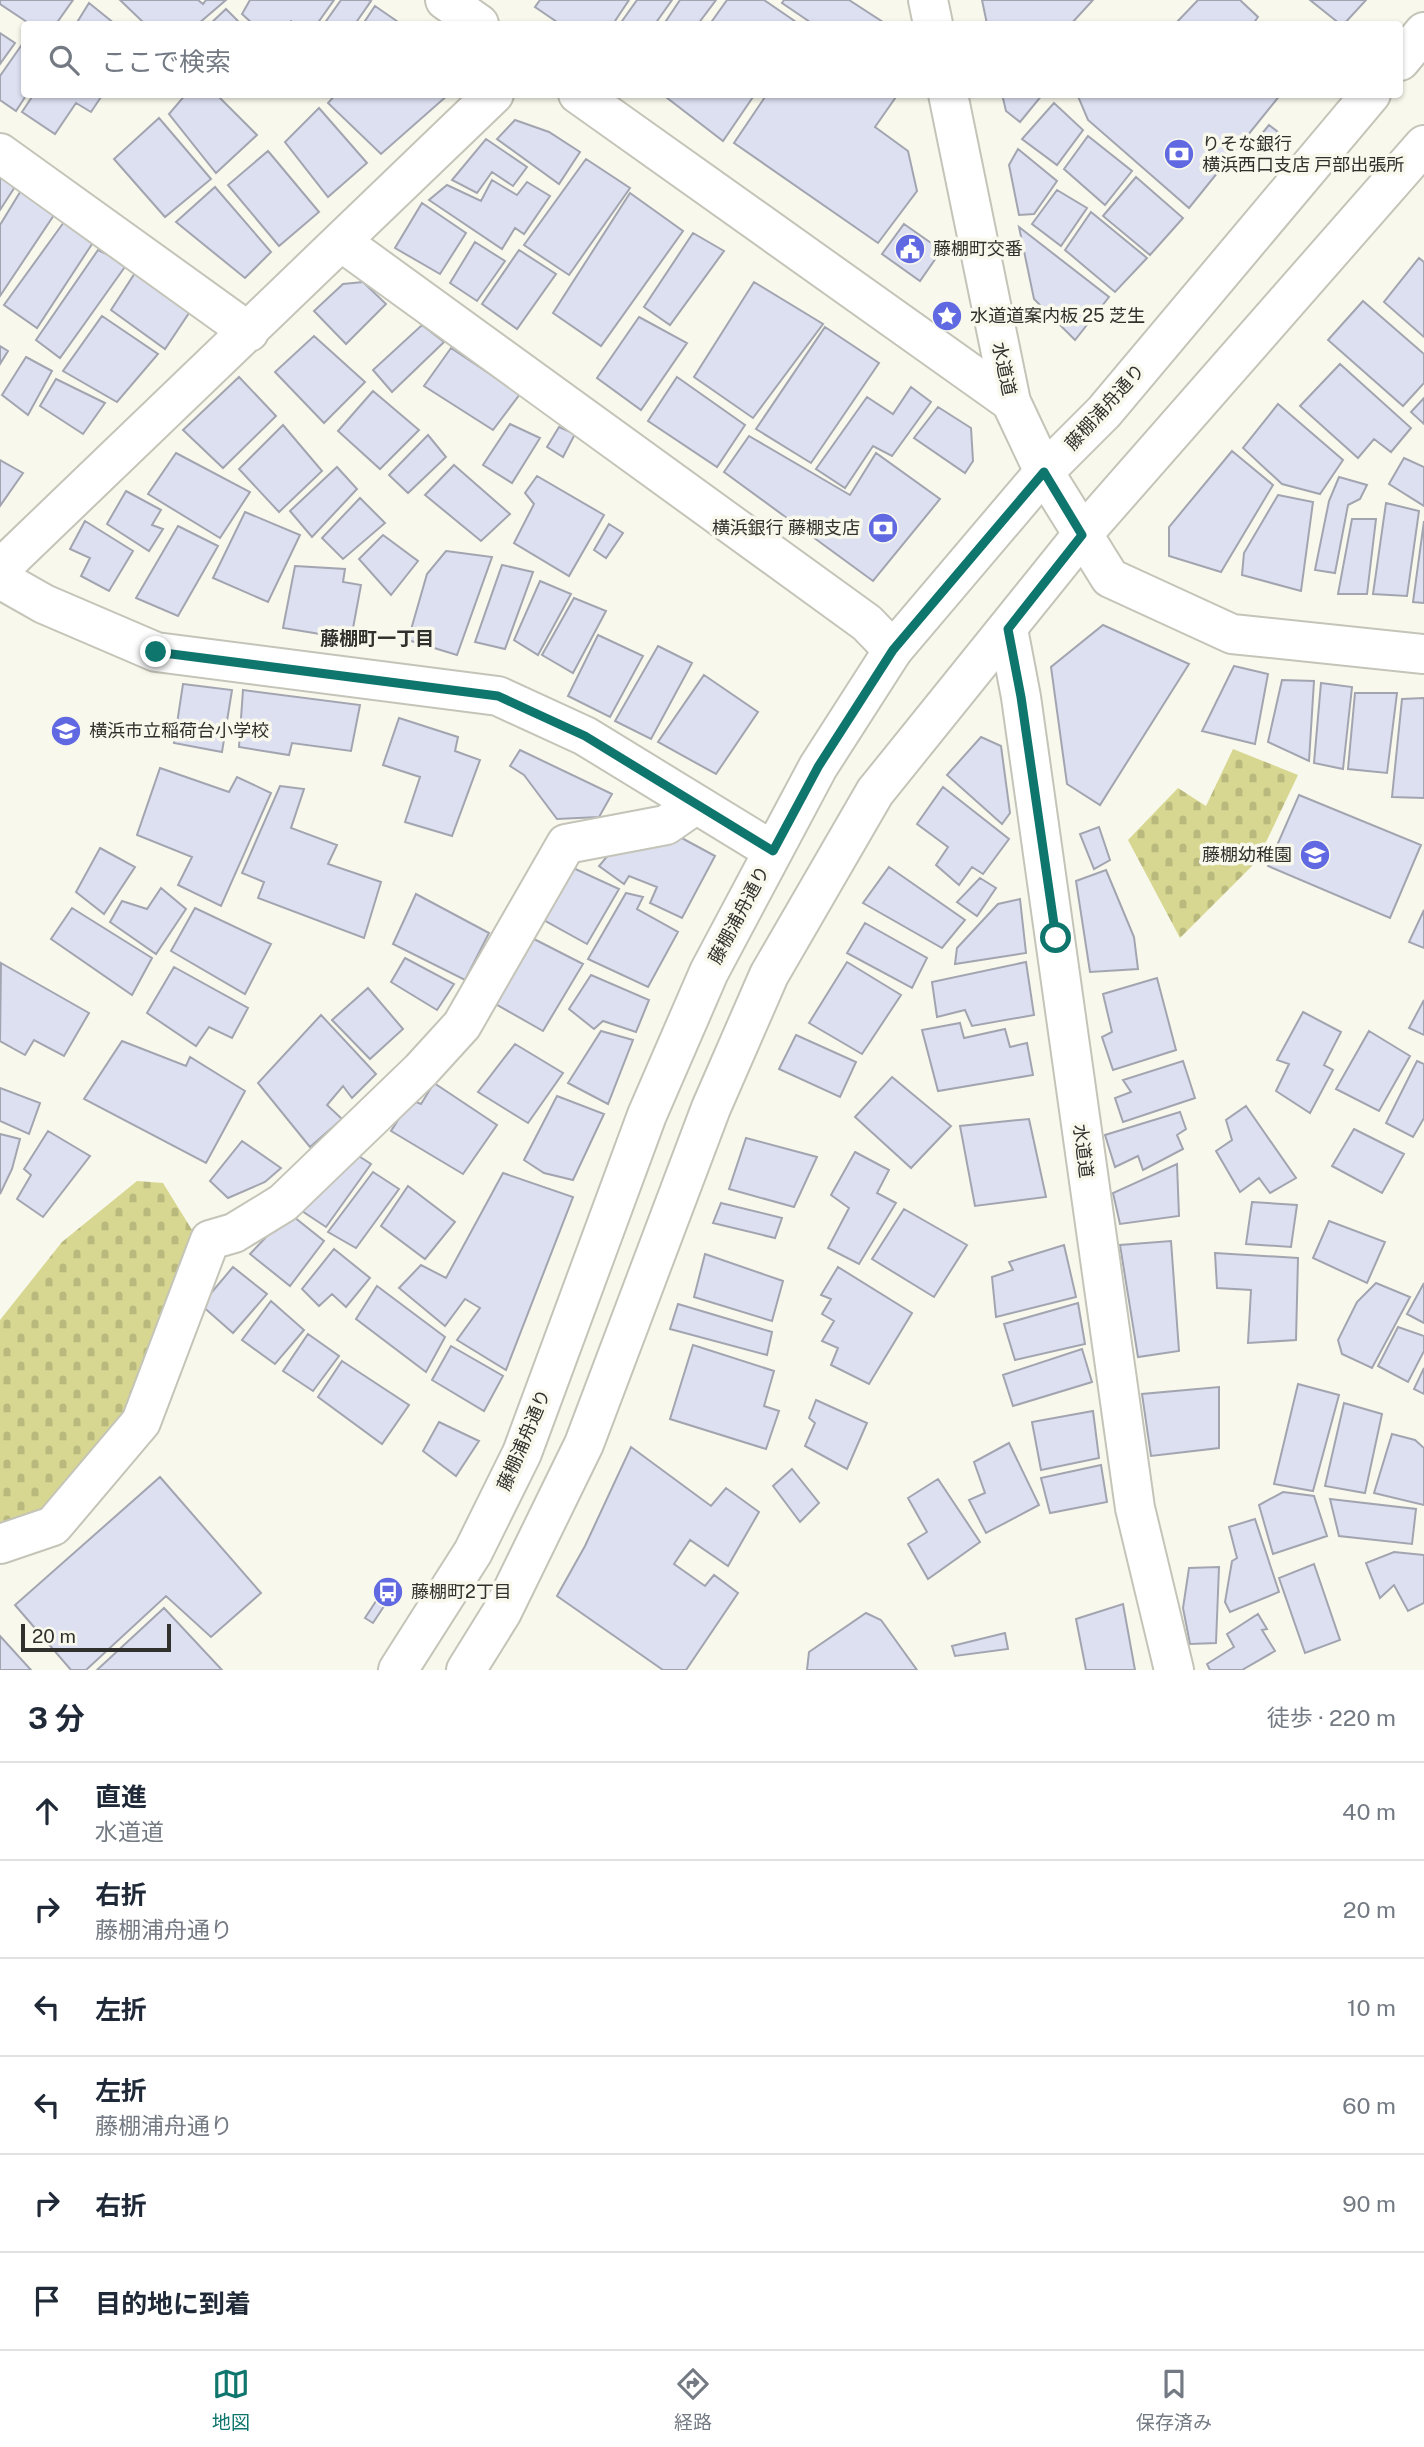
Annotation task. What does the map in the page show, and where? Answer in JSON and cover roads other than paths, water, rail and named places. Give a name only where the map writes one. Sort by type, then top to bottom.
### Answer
[{"type":"street","points":[[444,0],[475,21]]},
{"type":"street","points":[[928,0],[932,21]]},
{"type":"street","points":[[1403,56],[1424,32]]},
{"type":"street","points":[[0,569],[343,243],[490,98]]},
{"type":"street","points":[[584,98],[1011,402]]},
{"type":"street","name":"水道道","points":[[949,98],[1011,402],[1044,472],[1110,578],[1232,634],[1424,653]]},
{"type":"street","name":"藤棚浦舟通り","points":[[404,1668],[473,1552],[522,1453],[647,1115],[709,972],[818,767],[893,650],[1044,472],[1104,412],[1368,98]]},
{"type":"street","points":[[466,1670],[502,1612],[584,1444],[711,1108],[769,975],[875,792],[1082,535],[1424,145]]},
{"type":"street","points":[[0,153],[249,332]]},
{"type":"street","points":[[343,243],[867,623],[893,650]]},
{"type":"street","points":[[0,579],[44,604],[156,652],[498,696],[585,736],[773,851]]},
{"type":"street","name":"水道道","points":[[1008,629],[1021,697],[1135,1508],[1174,1670]]},
{"type":"street","points":[[0,1544],[53,1526],[141,1422],[210,1240],[234,1233],[283,1203],[421,1070],[462,1025],[566,844],[666,825],[695,805]]},
{"type":"place","name":"りそな銀行 横浜西口支店 戸部出張所","points":[[1179,154]]},
{"type":"place","name":"藤棚町交番","points":[[910,249]]},
{"type":"place","name":"水道道案内板 25 芝生","points":[[947,316]]},
{"type":"place","name":"横浜銀行 藤棚支店","points":[[883,528]]},
{"type":"place","name":"横浜市立稲荷台小学校","points":[[66,731]]},
{"type":"place","name":"藤棚幼稚園","points":[[1315,855]]},
{"type":"place","name":"藤棚町2丁目","points":[[388,1592]]},
{"type":"district","name":"藤棚町一丁目","points":[[377,638]]}]
